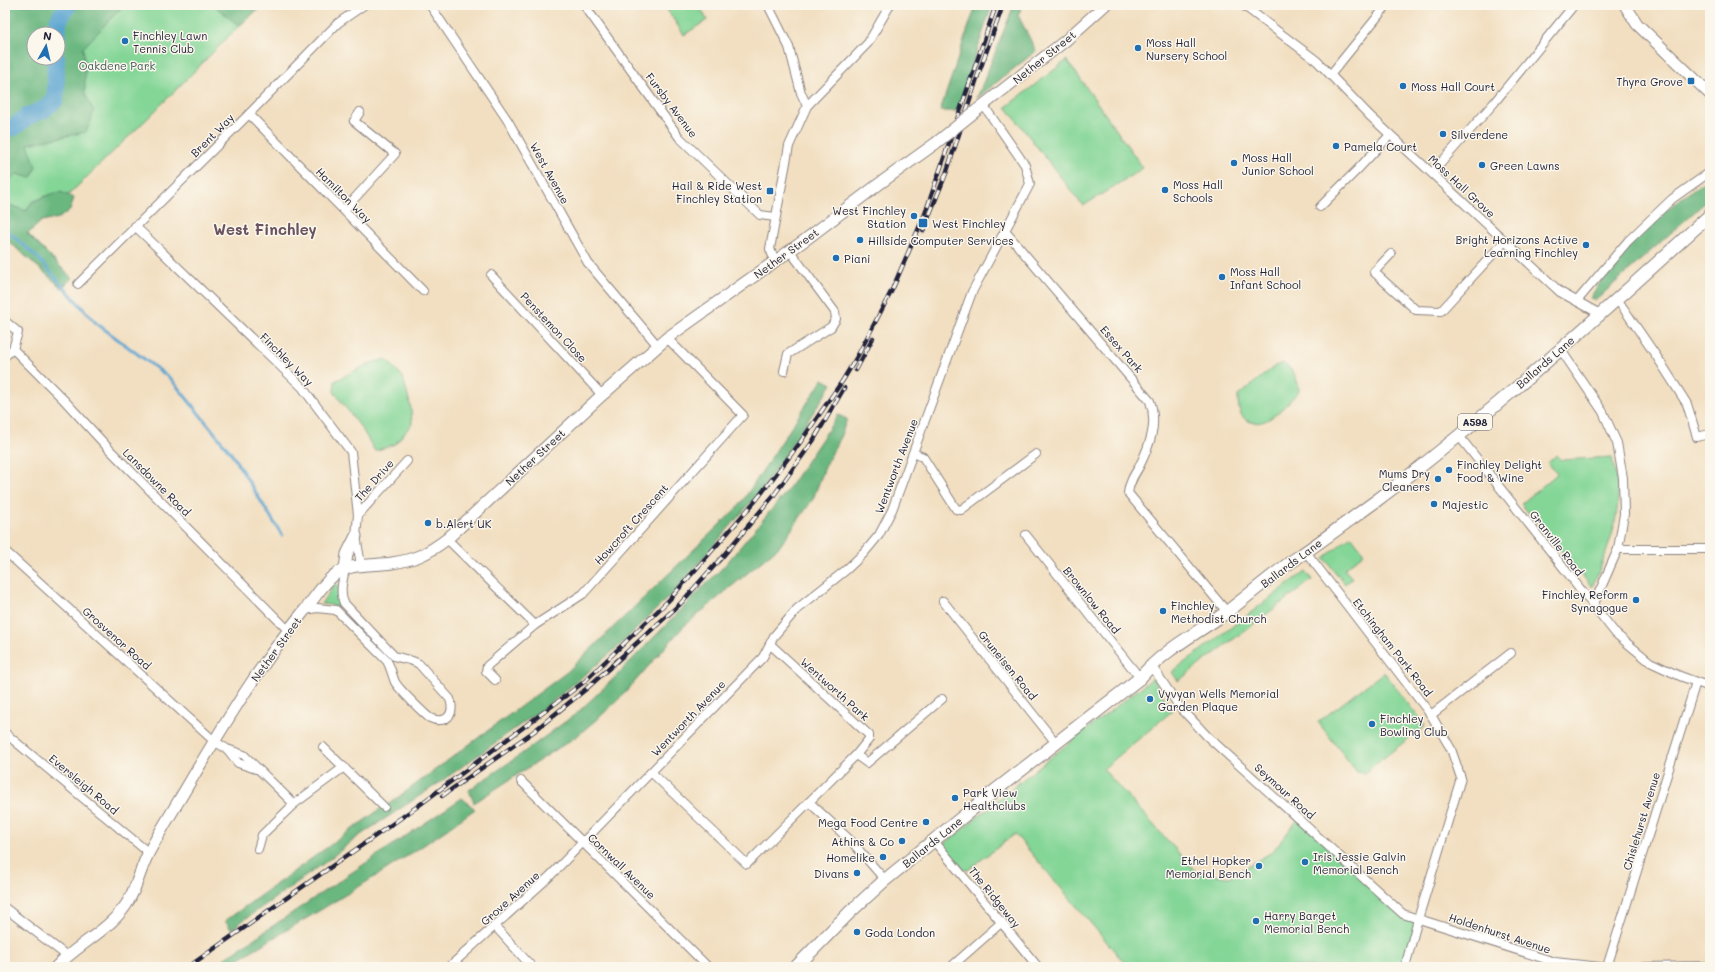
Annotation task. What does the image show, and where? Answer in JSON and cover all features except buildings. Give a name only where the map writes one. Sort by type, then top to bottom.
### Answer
[{"type":"main road","name":"Ballards Lane","points":[[796,967],[850,912],[885,880],[1056,743],[1140,678],[1151,665],[1165,653],[1226,612],[1376,501],[1459,436],[1561,350],[1710,215]]},
{"type":"street","name":"Brent Way","points":[[78,284],[338,23],[364,5]]},
{"type":"street","name":"West Avenue","points":[[430,5],[508,121],[588,263],[658,346]]},
{"type":"street","name":"Fursby Avenue","points":[[584,5],[679,137],[760,215],[775,217]]},
{"type":"street","points":[[768,5],[789,47],[801,94],[807,106]]},
{"type":"street","points":[[775,261],[770,248],[788,146],[807,106],[868,43],[890,5]]},
{"type":"street","name":"Nether Street","points":[[56,967],[67,956],[114,920],[127,903],[140,878],[149,853],[214,741],[258,672],[288,630],[323,586],[334,575],[345,569],[361,565],[391,563],[414,559],[428,553],[447,539],[602,395],[667,338],[936,143],[1065,41],[1105,5]]},
{"type":"street","name":"Moss Hall Grove","points":[[1243,5],[1331,74],[1370,116],[1560,292],[1600,314]]},
{"type":"street","points":[[1331,74],[1387,5]]},
{"type":"street","points":[[1432,173],[1493,104],[1574,5]]},
{"type":"street","points":[[1625,5],[1637,24],[1710,94]]},
{"type":"street","points":[[980,108],[1025,165],[1030,184],[1005,232]]},
{"type":"street","points":[[344,210],[395,154],[354,121],[360,112]]},
{"type":"street","name":"Hamilton Way","points":[[249,114],[423,292]]},
{"type":"street","points":[[1320,207],[1390,134]]},
{"type":"street","points":[[1577,301],[1628,241],[1672,199],[1710,172]]},
{"type":"street","name":"Finchley Way","points":[[135,226],[302,387],[351,452],[358,514],[356,536],[361,565]]},
{"type":"street","name":"Wentworth Avenue","points":[[582,842],[763,657],[771,645],[774,636],[797,609],[846,570],[864,553],[879,535],[892,510],[914,453],[972,292],[1005,232]]},
{"type":"street","name":"Essex Park","points":[[1005,232],[1150,400],[1154,411],[1154,429],[1141,462],[1129,484],[1128,493],[1226,612]]},
{"type":"street","points":[[1391,254],[1374,272],[1416,310],[1441,311],[1505,241]]},
{"type":"street","points":[[784,371],[788,354],[831,327],[836,318],[835,312],[790,250]]},
{"type":"street","name":"Penstemon Close","points":[[491,275],[602,395]]},
{"type":"street","points":[[1617,299],[1687,404],[1697,437],[1710,434]]},
{"type":"street","points":[[5,321],[18,332],[12,349],[5,356]]},
{"type":"street","name":"Howcroft Crescent","points":[[534,625],[583,594],[743,415],[667,338]]},
{"type":"street","name":"Lansdowne Road","points":[[12,349],[64,400],[110,450],[288,630]]},
{"type":"street","points":[[1561,350],[1603,412],[1617,443],[1623,478],[1624,514],[1618,549],[1593,606]]},
{"type":"street","name":"Granville Road","points":[[1459,436],[1616,634],[1650,662],[1710,687]]},
{"type":"street","points":[[914,453],[923,457],[956,509],[961,510],[1036,454]]},
{"type":"street","name":"The Drive","points":[[358,514],[407,461]]},
{"type":"street","name":"Brownlow Road","points":[[1026,535],[1140,678]]},
{"type":"street","points":[[305,610],[317,608],[336,610],[387,662],[392,669],[396,683],[429,718],[441,720],[448,718],[452,706],[450,699],[419,664],[413,660],[401,659],[394,656],[344,603],[341,597],[347,554],[356,536]]},
{"type":"street","points":[[447,539],[534,625],[487,666],[486,671],[496,680]]},
{"type":"street","points":[[1618,549],[1710,549]]},
{"type":"street","name":"Grosvenor Road","points":[[5,551],[214,741],[227,749],[244,755],[294,804]]},
{"type":"street","name":"Etchingham Park Road","points":[[1306,552],[1431,715],[1451,750],[1461,778],[1418,918],[1405,967]]},
{"type":"street","name":"Gruneisen Road","points":[[943,601],[1056,743]]},
{"type":"street","name":"Wentworth Park","points":[[651,772],[747,864],[856,755],[869,739],[869,735],[771,645]]},
{"type":"street","points":[[1431,715],[1511,653]]},
{"type":"street","name":"Seymour Road","points":[[1151,665],[1179,706],[1207,736],[1403,914],[1418,918]]},
{"type":"street","name":"Chislehurst Avenue","points":[[1607,967],[1696,682]]},
{"type":"street","points":[[856,755],[868,763],[942,699]]},
{"type":"street","name":"Eversleigh Road","points":[[5,733],[149,853]]},
{"type":"street","points":[[323,747],[384,807]]},
{"type":"street","points":[[258,849],[262,835],[294,804],[344,767]]},
{"type":"street","name":"Cornwall Avenue","points":[[521,781],[708,967]]},
{"type":"street","points":[[809,802],[852,842],[885,880]]},
{"type":"street","name":"The Ridgeway","points":[[934,841],[1038,967]]},
{"type":"street","name":"Grove Avenue","points":[[449,967],[549,877],[582,842]]},
{"type":"street","points":[[5,908],[67,956]]},
{"type":"street","name":"Holdenhurst Avenue","points":[[1418,918],[1555,962],[1600,967]]},
{"type":"street","points":[[951,967],[1002,922]]},
{"type":"street","points":[[496,926],[532,967]]},
{"type":"street","points":[[1643,967],[1710,966]]},
{"type":"green space","name":"Oakdene Park","points":[[5,5],[263,5],[239,26],[151,115],[28,234],[72,278],[62,288],[5,238]]},
{"type":"green space","points":[[8,5],[124,5],[83,48],[85,63],[85,93],[94,112],[86,132],[28,144],[36,167],[31,178],[17,174],[5,184],[5,29],[9,22],[5,21],[5,10]]},
{"type":"green space","points":[[214,5],[263,5],[239,26]]},
{"type":"green space","points":[[664,5],[699,5],[707,20],[684,35]]},
{"type":"green space","points":[[976,5],[992,5],[957,111],[940,111]]},
{"type":"green space","points":[[1014,5],[1023,5],[1018,15],[1036,51],[977,98]]},
{"type":"green space","points":[[1067,60],[1143,168],[1083,206],[1006,107]]},
{"type":"green space","points":[[1710,177],[1710,198],[1596,300],[1590,298],[1616,260],[1631,242],[1662,213]]},
{"type":"green space","points":[[61,192],[74,198],[70,210],[59,218],[41,221],[27,234],[72,278],[62,288],[5,238],[5,203],[26,211],[32,202],[51,194]]},
{"type":"green space","points":[[386,359],[403,377],[411,408],[412,424],[395,444],[375,451],[362,429],[334,392],[335,381],[368,364]]},
{"type":"green space","points":[[1282,363],[1286,365],[1294,374],[1299,391],[1278,413],[1271,418],[1258,423],[1247,420],[1240,412],[1238,396],[1275,366]]},
{"type":"green space","points":[[823,379],[832,384],[763,488],[675,591],[618,647],[552,702],[442,781],[359,836],[323,864],[231,929],[225,921],[385,807],[567,672],[740,505]]},
{"type":"green space","points":[[838,415],[847,419],[841,435],[825,467],[813,499],[780,546],[683,627],[624,694],[577,736],[474,803],[469,790],[577,713],[611,681],[725,565],[787,491]]},
{"type":"green space","points":[[1556,455],[1561,460],[1612,457],[1618,489],[1616,518],[1610,542],[1592,587],[1521,504],[1557,474],[1548,463]]},
{"type":"green space","points":[[1351,536],[1364,553],[1344,569],[1352,578],[1345,584],[1324,558]]},
{"type":"green space","points":[[1306,571],[1312,580],[1178,681],[1172,672]]},
{"type":"green space","points":[[335,584],[339,586],[338,598],[341,606],[338,607],[321,604]]},
{"type":"green space","name":"Finchley Bowling Club","points":[[1384,672],[1425,726],[1364,773],[1357,772],[1318,722]]},
{"type":"green space","points":[[1153,678],[1172,711],[1103,769],[1197,873],[1229,877],[1272,852],[1299,818],[1404,915],[1417,919],[1404,967],[1128,967],[1015,834],[968,870],[964,870],[943,845],[1037,768]]},
{"type":"green space","points":[[462,798],[475,809],[445,831],[352,891],[225,967],[212,967]]},
{"type":"waterway","points":[[58,26],[58,21],[68,5]]},
{"type":"waterway","points":[[5,128],[14,127],[28,116],[43,110],[55,100],[56,66]]},
{"type":"waterway","points":[[5,229],[37,257],[96,323],[171,379],[231,453],[282,535]]},
{"type":"railway","points":[[188,967],[418,806],[584,682],[669,600],[757,499],[799,444],[843,380],[858,355],[892,290],[925,214],[996,5]]},
{"type":"railway","points":[[923,231],[947,171],[978,75],[1003,5]]},
{"type":"railway","points":[[856,370],[873,338]]},
{"type":"railway","points":[[442,796],[533,732],[586,689],[680,604],[723,556],[774,495],[813,441],[844,388]]},
{"type":"place","name":"Finchley Lawn Tennis Club","points":[[125,41]]},
{"type":"place","name":"Moss Hall Nursery School","points":[[1138,48]]},
{"type":"place","name":"Thyra Grove","points":[[1691,81]]},
{"type":"place","name":"Moss Hall Court","points":[[1403,86]]},
{"type":"place","name":"Silverdene","points":[[1443,134]]},
{"type":"place","name":"Pamela Court","points":[[1336,146]]},
{"type":"place","name":"Moss Hall Junior School","points":[[1234,163]]},
{"type":"place","name":"Green Lawns","points":[[1482,165]]},
{"type":"place","name":"Moss Hall Schools","points":[[1165,190]]},
{"type":"place","name":"Hail & Ride West Finchley Station","points":[[770,191]]},
{"type":"place","name":"West Finchley Station","points":[[914,216]]},
{"type":"place","name":"West Finchley","points":[[923,223]]},
{"type":"place","name":"Hillside Computer Services","points":[[860,240]]},
{"type":"place","name":"Bright Horizons Active Learning Finchley","points":[[1586,245]]},
{"type":"place","name":"Piani","points":[[836,258]]},
{"type":"place","name":"Moss Hall Infant School","points":[[1222,277]]},
{"type":"place","name":"Finchley Delight Food & Wine","points":[[1449,470]]},
{"type":"place","name":"Mums Dry Cleaners","points":[[1438,479]]},
{"type":"place","name":"Majestic","points":[[1434,504]]},
{"type":"place","name":"b.Alert UK","points":[[428,523]]},
{"type":"place","name":"Finchley Reform Synagogue","points":[[1636,600]]},
{"type":"place","name":"Finchley Methodist Church","points":[[1163,611]]},
{"type":"place","name":"Vyvyan Wells Memorial Garden Plaque","points":[[1150,699]]},
{"type":"place","name":"Finchley Bowling Club","points":[[1372,724]]},
{"type":"place","name":"Park View Healthclubs","points":[[955,798]]},
{"type":"place","name":"Mega Food Centre","points":[[926,822]]},
{"type":"place","name":"Athins & Co","points":[[902,841]]},
{"type":"place","name":"Homelike","points":[[883,857]]},
{"type":"place","name":"Iris Jessie Galvin Memorial Bench","points":[[1305,862]]},
{"type":"place","name":"Ethel Hopker Memorial Bench","points":[[1259,866]]},
{"type":"place","name":"Divans","points":[[857,873]]},
{"type":"place","name":"Harry Barget Memorial Bench","points":[[1256,921]]},
{"type":"place","name":"Goda London","points":[[857,932]]},
{"type":"district","name":"West Finchley","points":[[265,229]]}]
